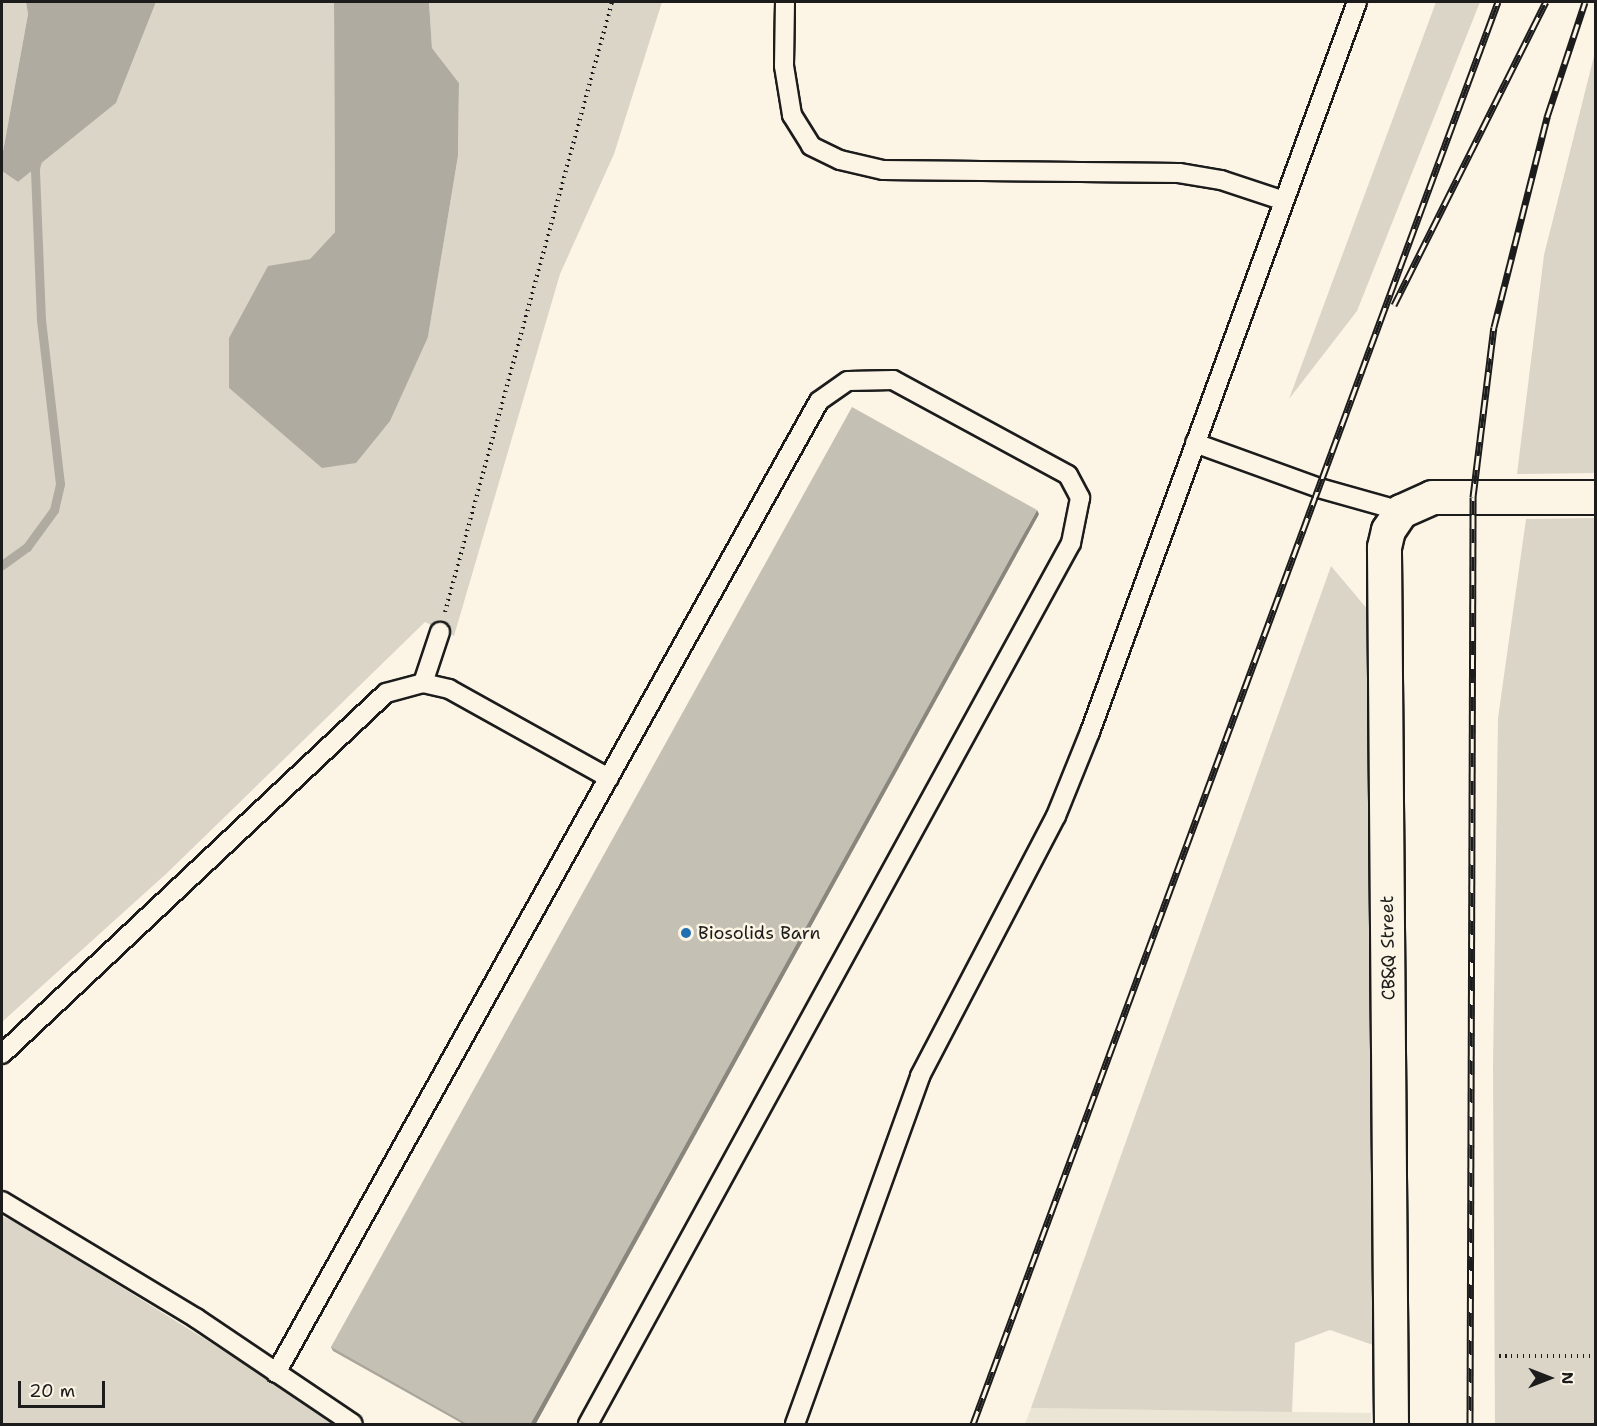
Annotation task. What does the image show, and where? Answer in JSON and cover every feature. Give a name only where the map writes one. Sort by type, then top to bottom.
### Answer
[{"type":"street","points":[[1401,511],[1432,497],[1596,497]]},
{"type":"street","name":"CB&Q Street","points":[[1391,1425],[1384,547],[1388,530],[1401,511]]},
{"type":"lane","points":[[785,2],[784,66],[792,115],[811,147],[840,160],[884,170],[1179,173],[1221,180],[1284,201]]},
{"type":"lane","points":[[795,1425],[920,1076],[1056,816],[1196,444],[1357,2]]},
{"type":"lane","points":[[276,1373],[819,401],[848,381],[893,380],[1068,475],[1080,498],[1071,543],[588,1425]]},
{"type":"lane","points":[[1196,444],[1319,488],[1401,511]]},
{"type":"lane","points":[[423,683],[440,632]]},
{"type":"lane","points":[[2,1054],[386,693],[423,683],[449,689],[609,778]]},
{"type":"lane","points":[[2,1201],[196,1318],[353,1425]]},
{"type":"path","points":[[440,632],[612,2]]},
{"type":"path","points":[[1499,1356],[1596,1356]]},
{"type":"shaded area","points":[[2,2],[26,2],[28,14],[2,157]]},
{"type":"shaded area","points":[[26,2],[156,2],[116,103],[18,182],[2,171],[2,157],[28,14]]},
{"type":"shaded area","points":[[156,2],[334,2],[335,232],[310,259],[268,267],[229,388],[322,467],[428,337],[458,156],[459,83],[432,48],[429,2],[662,2],[614,154],[560,274],[454,636],[425,622],[167,873],[2,1022],[2,171],[18,182],[116,103]]},
{"type":"shaded area","points":[[334,2],[429,2],[432,48],[459,83],[458,156],[428,337],[390,421],[356,463],[322,468],[229,388],[229,338],[268,266],[310,259],[335,232]]},
{"type":"shaded area","points":[[1436,2],[1480,2],[1357,311],[1289,399]]},
{"type":"shaded area","points":[[1595,52],[1595,473],[1517,474],[1544,255]]},
{"type":"shaded area","points":[[1595,518],[1595,1424],[1495,1424],[1493,1066],[1498,718],[1526,519]]},
{"type":"shaded area","points":[[1331,566],[1369,611],[1376,1346],[1330,1330],[1295,1343],[1292,1412],[1031,1408]]},
{"type":"shaded area","points":[[2,1216],[21,1225],[342,1424],[2,1424]]},
{"type":"shaded area","points":[[1031,1408],[1371,1413],[1371,1424],[1025,1424]]},
{"type":"building","name":"Biosolids Barn","points":[[852,407],[1037,510],[530,1425],[469,1425],[331,1347]]},
{"type":"waterway","points":[[2,565],[27,547],[54,510],[60,484],[41,320],[35,168],[38,157]]},
{"type":"railway","points":[[973,1424],[1498,2]]},
{"type":"railway","points":[[1394,305],[1546,2]]},
{"type":"railway","points":[[1470,1424],[1473,497],[1494,327],[1547,117],[1585,2]]},
{"type":"place","name":"Biosolids Barn","points":[[686,933]]}]
